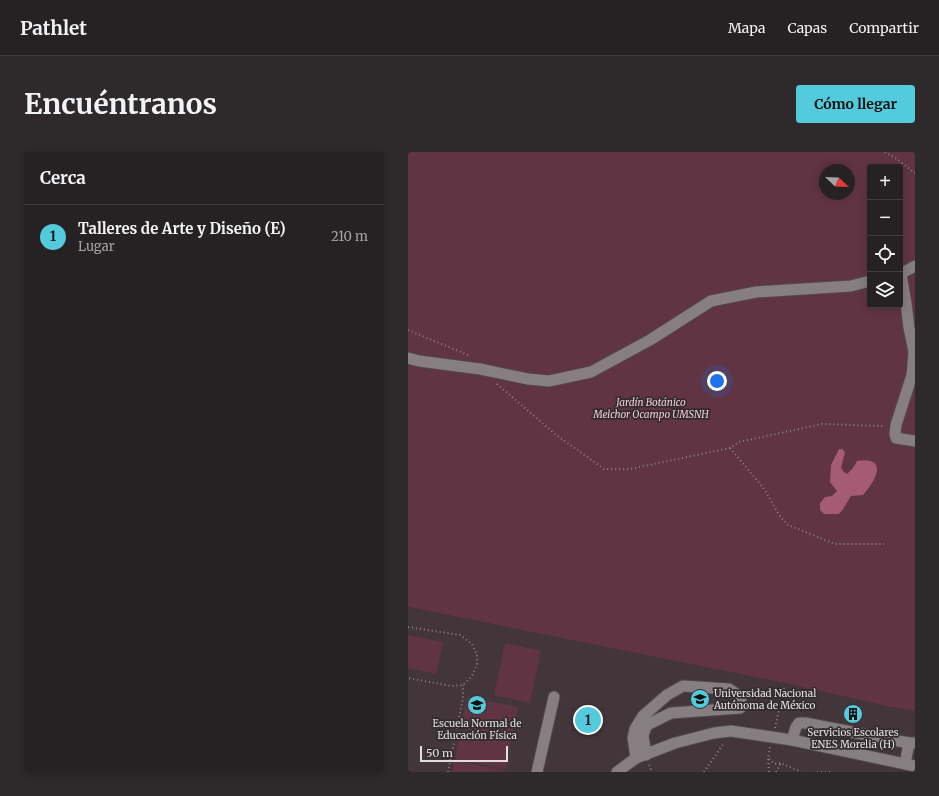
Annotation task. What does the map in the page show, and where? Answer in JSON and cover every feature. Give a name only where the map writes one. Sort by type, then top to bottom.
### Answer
[{"type":"lane","points":[[903,272],[915,266]]},
{"type":"lane","points":[[408,358],[419,361],[480,369],[528,379],[549,381],[591,372],[650,340],[712,301],[756,292],[851,286],[867,282]]},
{"type":"lane","points":[[903,288],[914,352],[912,375],[896,425],[895,434],[896,438],[915,442]]},
{"type":"lane","points":[[641,756],[645,720],[667,695],[683,686],[730,689],[741,697],[740,708],[671,713],[645,720]]},
{"type":"lane","points":[[537,772],[554,697]]},
{"type":"lane","points":[[617,772],[641,756],[675,743],[714,733],[732,731],[792,740],[910,765],[912,743],[806,723],[799,723],[796,727],[792,740]]},
{"type":"path","points":[[885,152],[915,173]]},
{"type":"path","points":[[408,330],[468,355],[480,369]]},
{"type":"path","points":[[496,384],[555,434],[604,469],[630,469],[730,448],[739,442],[822,424],[876,426],[896,425]]},
{"type":"path","points":[[730,448],[765,490],[778,515],[788,525],[835,544],[884,544]]},
{"type":"path","points":[[408,627],[460,635],[472,644],[477,655],[477,664],[472,676],[463,685],[451,686],[408,678]]},
{"type":"path","points":[[448,772],[463,698],[463,685]]},
{"type":"path","points":[[769,772],[768,758],[784,688]]},
{"type":"path","points":[[704,772],[732,731]]},
{"type":"path","points":[[768,758],[775,764],[781,763],[801,772]]},
{"type":"path","points":[[776,772],[781,763]]},
{"type":"path","points":[[817,772],[832,772]]},
{"type":"shaded area","points":[[839,449],[842,449],[845,452],[841,468],[847,474],[857,461],[867,460],[873,462],[877,471],[872,483],[863,495],[851,496],[839,514],[824,514],[820,510],[820,503],[825,497],[832,496],[837,491],[830,482],[831,465]]},
{"type":"shaded area","name":"Universidad Nacional Autónoma de México","points":[[408,607],[786,683],[890,707],[915,711],[915,772],[408,772]]},
{"type":"green space","name":"Jardín Botánico Melchor Ocampo UMSNH","points":[[408,152],[915,152],[915,711],[890,707],[785,683],[408,607]]},
{"type":"green space","points":[[408,635],[443,642],[436,674],[408,668]]},
{"type":"green space","points":[[505,643],[541,651],[530,703],[494,695]]},
{"type":"green space","points":[[467,697],[518,707],[512,738],[460,728]]},
{"type":"green space","points":[[460,731],[511,740],[506,769],[455,759]]},
{"type":"green space","points":[[454,761],[504,770],[504,772],[452,772]]},
{"type":"place","name":"Universidad Nacional Autónoma de México","points":[[700,699]]},
{"type":"place","name":"Escuela Normal de Educación Física","points":[[477,705]]},
{"type":"place","name":"Servicios Escolares ENES Morelia (H)","points":[[853,714]]},
{"type":"place","name":"Talleres de Arte y Diseño (E)","points":[[588,720]]}]
